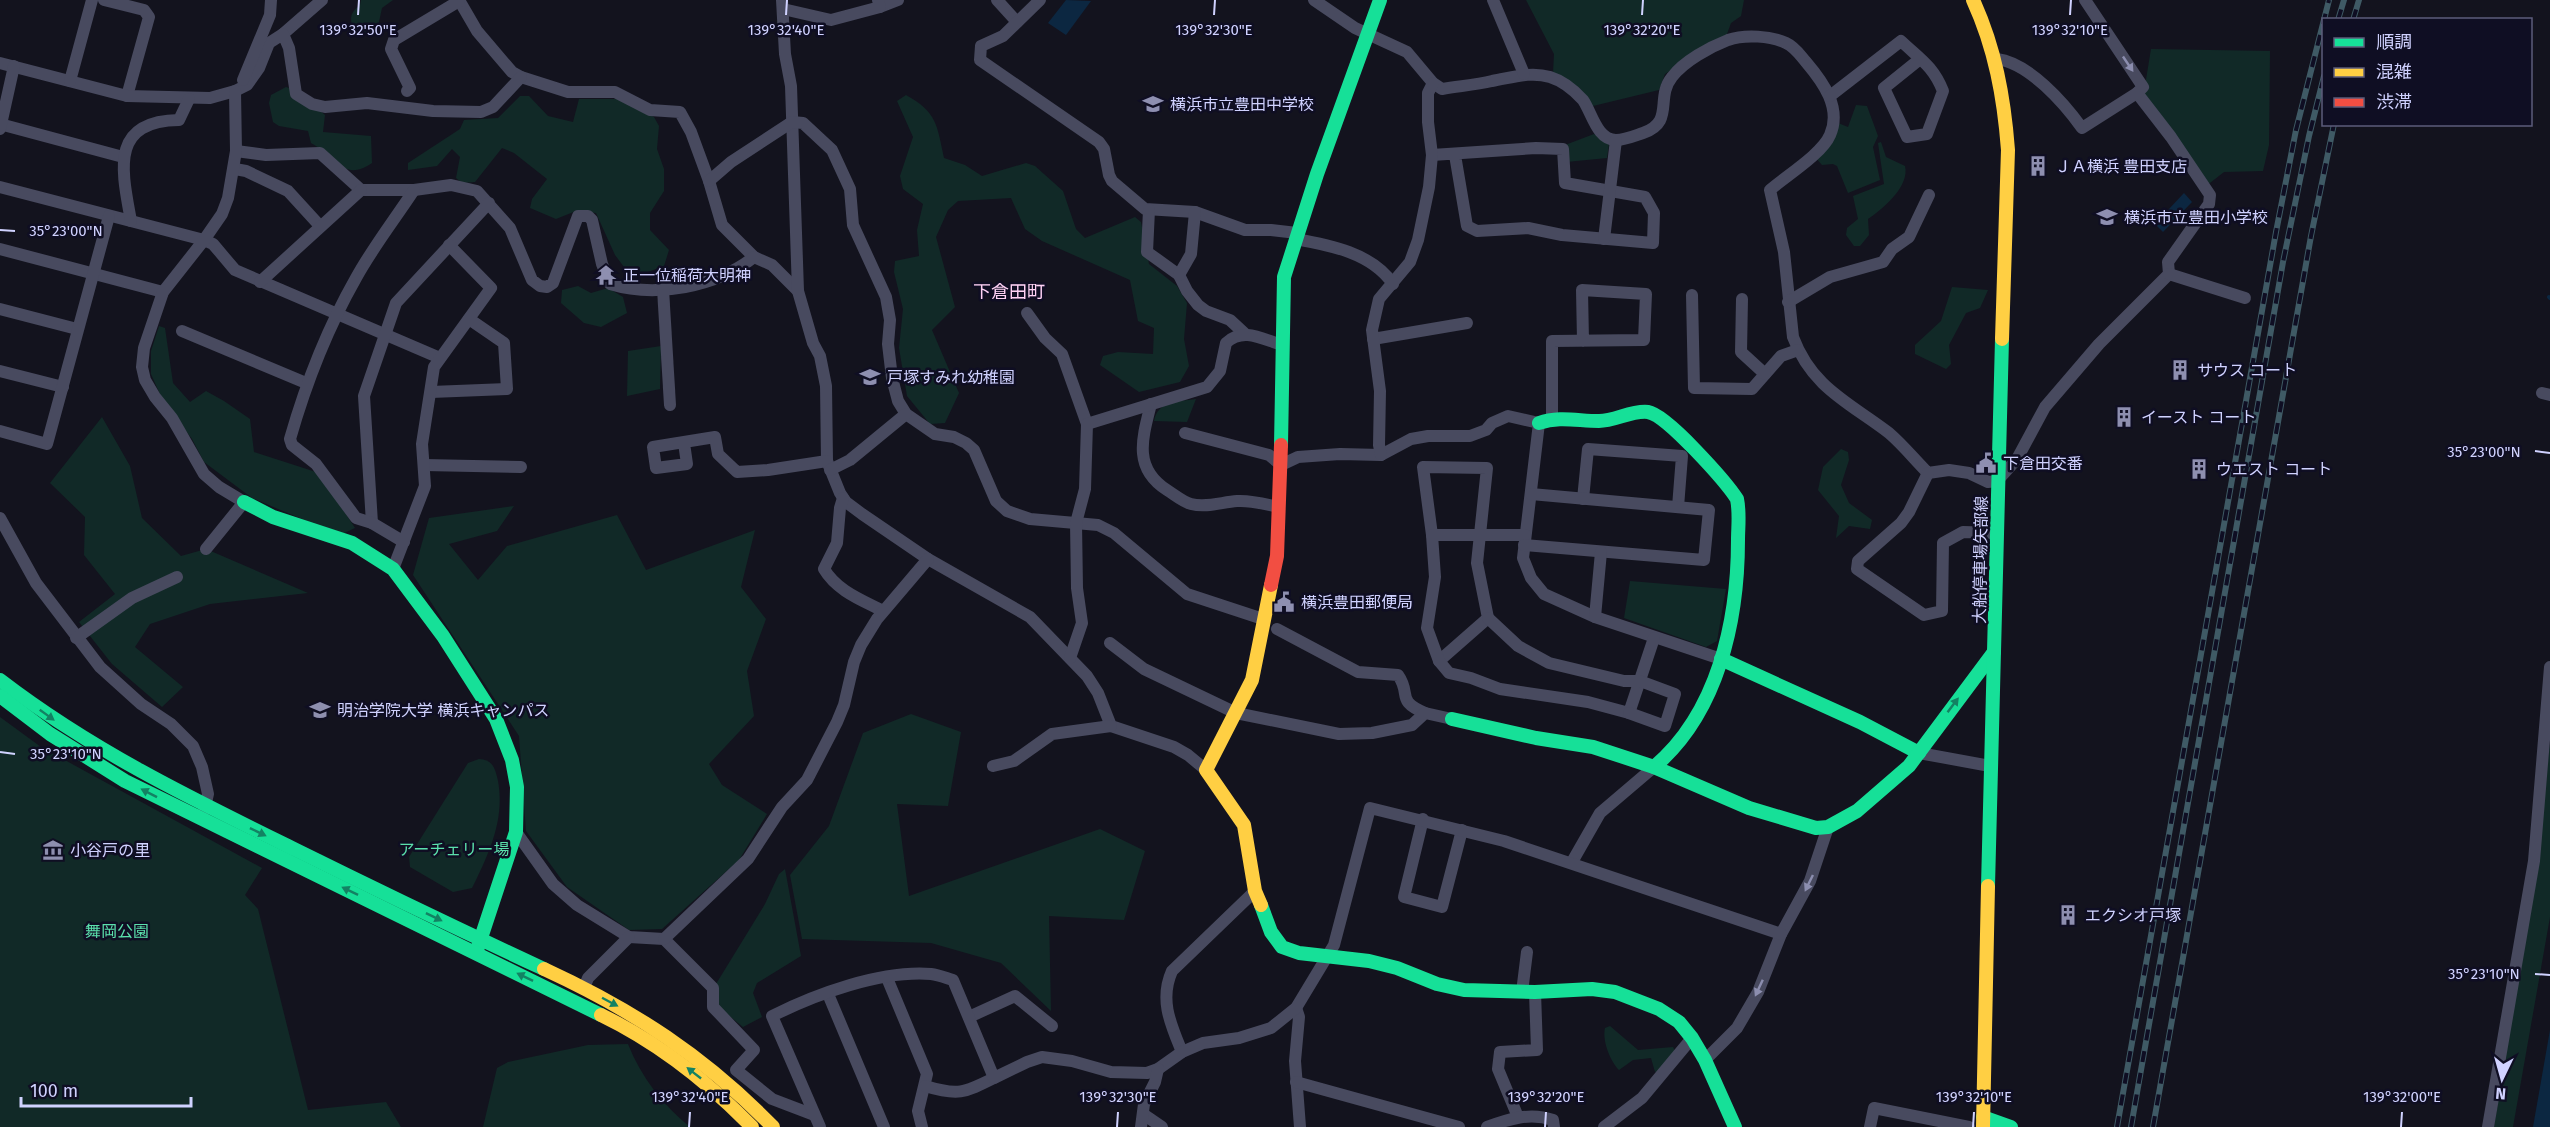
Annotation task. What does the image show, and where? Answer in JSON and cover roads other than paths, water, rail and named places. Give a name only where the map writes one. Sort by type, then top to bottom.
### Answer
[{"type":"street","points":[[70,81],[92,0]]},
{"type":"street","points":[[104,0],[144,10],[149,17],[127,96]]},
{"type":"street","points":[[272,0],[270,15],[251,65],[237,90],[235,169],[228,198],[222,214],[163,292],[144,348],[142,367],[145,380],[172,418],[204,474],[219,487],[273,517],[352,543],[393,569],[443,636],[496,719],[505,739],[515,778],[516,832],[478,946]]},
{"type":"street","points":[[0,63],[127,96],[210,98],[247,85],[259,68],[269,43],[283,34],[322,0]]},
{"type":"street","points":[[897,0],[831,20],[782,5],[785,54],[791,86],[798,291],[813,343],[820,356],[826,386],[828,466],[843,498],[862,514],[928,559],[1030,617],[1070,658],[1098,693],[1111,726]]},
{"type":"street","points":[[997,0],[1017,22]]},
{"type":"street","points":[[1040,0],[1003,36],[981,46],[980,60],[1099,142],[1104,149],[1112,182],[1140,206],[1149,210],[1195,212],[1245,230],[1271,230],[1330,245],[1369,262],[1385,273],[1393,284]]},
{"type":"street","points":[[1314,0],[1355,28],[1368,32],[1407,52],[1433,83],[1442,89],[1524,74],[1551,77],[1568,86],[1582,99],[1604,135],[1616,140],[1630,138],[1657,127],[1671,78],[1704,52],[1730,40],[1753,37],[1785,42],[1795,49],[1830,96],[1834,122],[1826,142],[1770,190],[1784,252],[1793,338],[1797,350],[1828,389],[1890,434],[1928,473]]},
{"type":"street","points":[[1206,770],[1252,680],[1276,556],[1281,465],[1284,277],[1296,236],[1380,0]]},
{"type":"street","points":[[1493,0],[1524,74]]},
{"type":"street","name":"大船停車場矢部線","points":[[1973,0],[1997,59],[2006,108],[2008,150],[1997,481],[1983,1122]]},
{"type":"street","points":[[1997,59],[2007,60],[2036,79],[2067,108],[2082,128],[2137,93],[2143,87],[2085,0]]},
{"type":"street","points":[[407,91],[410,88],[391,49],[394,40],[459,1],[477,31],[512,72],[521,77],[568,92],[615,92],[650,110],[680,112],[691,132],[722,225],[754,258],[772,265],[798,291]]},
{"type":"street","points":[[283,34],[289,48],[296,94],[312,104],[325,107],[367,103],[433,111],[481,112],[493,107],[521,77]]},
{"type":"street","points":[[1830,96],[1901,41],[1936,73],[1943,91],[1927,134],[1907,137],[1884,88],[1920,59]]},
{"type":"street","points":[[14,66],[0,126],[123,157]]},
{"type":"street","points":[[1381,455],[1379,445],[1380,391],[1372,330],[1379,299],[1410,261],[1418,240],[1432,155],[1428,122],[1428,93],[1433,83]]},
{"type":"street","points":[[1928,473],[1949,470],[1969,473],[1988,483],[1997,481],[2017,459],[2045,407],[2099,344],[2169,274],[2168,262],[2209,204],[2210,195],[2171,137],[2137,93]]},
{"type":"street","points":[[131,221],[124,186],[123,157],[128,141],[139,129],[158,120],[179,120],[189,99]]},
{"type":"street","points":[[709,181],[731,162],[792,122],[803,123],[832,150],[850,189],[853,225],[886,297],[890,320],[888,344],[892,378],[898,401],[906,414],[935,434],[954,437],[966,442],[974,450],[996,501],[1007,511],[1030,519],[1098,525],[1114,533],[1188,594],[1263,619]]},
{"type":"street","points":[[1604,239],[1608,190],[1616,140]]},
{"type":"street","points":[[1432,155],[1536,148],[1563,149],[1565,183],[1645,197],[1654,213],[1653,243],[1562,236],[1528,228],[1477,231],[1467,226],[1455,155]]},
{"type":"street","points":[[236,151],[266,155],[320,153],[361,190]]},
{"type":"street","points":[[235,169],[246,171],[288,191],[320,226]]},
{"type":"street","points":[[260,282],[361,190],[414,190],[451,185],[477,191],[489,203],[510,228],[531,280],[547,287],[553,283],[560,268],[573,224],[578,216],[583,215],[592,220],[602,264],[610,284],[625,288],[663,290],[716,279],[740,268],[754,258]]},
{"type":"street","points":[[0,187],[204,240],[213,244],[235,270],[440,358]]},
{"type":"street","points":[[404,542],[372,523],[356,518],[316,464],[292,445],[290,439],[306,383],[336,314],[357,276],[414,190]]},
{"type":"street","points":[[1788,302],[1830,277],[1883,262],[1892,249],[1909,237],[1929,195]]},
{"type":"street","points":[[372,523],[364,396],[396,303],[489,203]]},
{"type":"street","points":[[1149,210],[1148,252],[1179,276],[1198,305],[1230,320],[1244,333],[1282,345]]},
{"type":"street","points":[[1179,276],[1191,254],[1195,212]]},
{"type":"street","points":[[0,431],[48,444],[77,328],[109,216]]},
{"type":"street","points":[[393,569],[425,486],[422,444],[434,367],[491,288],[449,245]]},
{"type":"street","points":[[0,249],[163,292]]},
{"type":"street","points":[[2169,274],[2245,298]]},
{"type":"street","points":[[663,290],[670,405]]},
{"type":"street","points":[[1583,341],[1582,290],[1646,294],[1644,340],[1583,341],[1552,341],[1546,420],[1531,494],[1523,558],[1531,578],[1544,594],[1654,638],[1721,659],[1860,722],[1919,753],[1990,766]]},
{"type":"street","points":[[1692,295],[1694,388],[1752,389],[1781,356],[1797,350]]},
{"type":"street","points":[[1742,298],[1741,352],[1765,374]]},
{"type":"street","points":[[0,309],[77,328]]},
{"type":"street","points":[[1027,313],[1045,338],[1062,354],[1087,424],[1085,489],[1076,523],[1077,588],[1082,623],[1070,658]]},
{"type":"street","points":[[431,392],[507,389],[504,343],[469,319]]},
{"type":"street","points":[[1373,339],[1467,323]]},
{"type":"street","points":[[182,332],[306,383]]},
{"type":"street","points":[[1087,424],[1191,393],[1212,383],[1220,371],[1226,343],[1236,335],[1244,333]]},
{"type":"street","points":[[0,370],[63,387]]},
{"type":"street","points":[[1151,404],[1143,442],[1144,459],[1148,474],[1160,485],[1190,504],[1207,505],[1238,501],[1278,507]]},
{"type":"street","points":[[1281,465],[1298,457],[1340,454],[1381,455],[1411,439],[1470,436],[1486,430],[1492,423],[1508,416],[1602,422],[1645,412],[1655,414],[1669,425],[1737,498],[1739,554],[1734,604],[1721,659],[1702,705],[1686,735],[1672,752],[1600,813],[1572,862]]},
{"type":"street","points":[[684,443],[715,437],[718,454],[737,472],[828,466],[850,460],[906,414]]},
{"type":"street","points":[[1185,433],[1269,454],[1281,465]]},
{"type":"street","points":[[1583,499],[1588,449],[1682,456],[1678,507]]},
{"type":"street","points":[[424,465],[521,467]]},
{"type":"street","points":[[1423,467],[1487,468],[1478,534],[1477,563],[1488,618],[1518,646],[1550,663],[1624,681],[1640,681],[1675,694],[1665,726],[1588,702],[1500,689],[1471,678],[1449,673],[1439,661],[1427,628],[1435,577],[1432,535],[1423,467]]},
{"type":"street","points":[[1928,473],[1909,512],[1901,523],[1858,561],[1857,569],[1924,615],[1942,611],[1943,543],[1963,532],[1997,533]]},
{"type":"street","points":[[1432,535],[1478,534],[1601,552],[1704,560],[1709,510],[1531,494]]},
{"type":"street","points":[[843,498],[837,543],[824,569],[831,580],[846,591],[883,611]]},
{"type":"street","points":[[206,549],[244,502]]},
{"type":"street","points":[[0,518],[27,569],[76,638],[100,667],[141,704],[171,724],[193,746],[202,767],[208,794],[204,813]]},
{"type":"street","points":[[1595,616],[1601,552]]},
{"type":"street","points":[[664,939],[748,859],[782,807],[807,780],[820,759],[841,714],[854,662],[861,645],[883,611],[928,559]]},
{"type":"street","points":[[76,638],[132,598],[177,577]]},
{"type":"street","points":[[1439,661],[1488,618]]},
{"type":"street","points":[[1277,629],[1358,672],[1398,675],[1403,682],[1404,696],[1409,706],[1425,713],[1536,738],[1593,747],[1654,767],[1749,808],[1816,828],[1828,827],[1849,817],[1909,766],[1994,652]]},
{"type":"street","points":[[1629,713],[1654,638]]},
{"type":"street","points":[[1110,643],[1144,669],[1236,713],[1339,734],[1372,732],[1412,725],[1425,713]]},
{"type":"street","points":[[2488,1127],[2534,861],[2550,667]]},
{"type":"street","points":[[0,680],[58,723],[204,813]]},
{"type":"street","points":[[0,696],[50,734],[125,782],[204,813],[478,946],[615,1021],[665,1050],[702,1080],[752,1127]]},
{"type":"street","points":[[993,766],[1014,761],[1052,734],[1111,726],[1174,747],[1206,770],[1244,825],[1255,891],[1271,932],[1282,947],[1299,953],[1328,955],[1397,968],[1437,984],[1464,990],[1528,992],[1592,988],[1616,992],[1659,1009],[1678,1022],[1692,1038],[1705,1060],[1735,1127]]},
{"type":"street","points":[[925,1086],[950,1093],[961,1092],[1042,1057],[1058,1058],[1125,1074],[1146,1073],[1158,1069],[1182,1052],[1203,1043],[1258,1033],[1271,1028],[1296,1008],[1334,945],[1370,808],[1422,819],[1572,862],[1781,934]]},
{"type":"street","points":[[1422,819],[1404,897],[1442,907],[1462,830]]},
{"type":"street","points":[[1705,1060],[1737,1028],[1758,992],[1781,934],[1810,881],[1828,827]]},
{"type":"street","points":[[516,832],[553,884],[577,905],[628,937],[664,939],[713,988],[713,1007],[754,1050],[736,1070],[772,1099],[814,1115]]},
{"type":"street","points":[[1182,1052],[1165,1003],[1172,971],[1255,891]]},
{"type":"street","points":[[584,988],[588,978],[628,937]]},
{"type":"street","points":[[478,946],[584,988],[624,1009],[678,1043],[710,1067],[773,1127]]},
{"type":"street","points":[[1518,1117],[1498,1069],[1500,1052],[1538,1050],[1528,992],[1527,952]]},
{"type":"street","points":[[820,1127],[772,1016],[796,1004],[858,983],[932,974],[953,980],[994,1078]]},
{"type":"street","points":[[887,978],[927,1074],[918,1111],[922,1127]]},
{"type":"street","points":[[828,994],[884,1127]]},
{"type":"street","points":[[969,1017],[1015,996],[1052,1026]]},
{"type":"street","points":[[1296,1008],[1299,1017],[1296,1082],[1300,1127]]},
{"type":"street","points":[[1604,1127],[1642,1098],[1692,1038]]},
{"type":"street","points":[[1158,1069],[1155,1082],[1144,1104],[1142,1121],[1162,1127]]},
{"type":"street","points":[[1296,1082],[1459,1127]]},
{"type":"street","points":[[1870,1127],[1874,1108],[1969,1127]]},
{"type":"street","points":[[1487,1127],[1518,1117],[1540,1115],[1553,1120],[1554,1127]]},
{"type":"street","points":[[1983,1122],[2011,1127]]},
{"type":"water","points":[[1066,0],[1091,1],[1066,35],[1048,23]]},
{"type":"water","points":[[2184,193],[2192,202],[2163,232],[2155,224]]},
{"type":"water","points":[[2550,1030],[2550,1127],[2533,1127]]},
{"type":"railway","points":[[2324,18],[2329,0]]},
{"type":"railway","points":[[2339,18],[2344,0]]},
{"type":"railway","points":[[2354,18],[2359,0]]},
{"type":"railway","points":[[2117,1127],[2276,232],[2296,130],[2322,28]]},
{"type":"railway","points":[[2131,1127],[2283,262],[2322,84]]},
{"type":"railway","points":[[2153,1127],[2311,236],[2334,126]]},
{"type":"place","name":"横浜市立豊田中学校","points":[[1153,104]]},
{"type":"place","name":"ＪＡ横浜 豊田支店","points":[[2038,166]]},
{"type":"place","name":"横浜市立豊田小学校","points":[[2107,217]]},
{"type":"place","name":"正一位稲荷大明神","points":[[606,275]]},
{"type":"place","name":"サウス コート","points":[[2180,370]]},
{"type":"place","name":"戸塚すみれ幼稚園","points":[[870,377]]},
{"type":"place","name":"イースト コート","points":[[2124,417]]},
{"type":"place","name":"下倉田交番","points":[[1986,463]]},
{"type":"place","name":"ウエスト コート","points":[[2199,469]]},
{"type":"place","name":"横浜豊田郵便局","points":[[1284,602]]},
{"type":"place","name":"明治学院大学 横浜キャンパス","points":[[320,710]]},
{"type":"place","name":"小谷戸の里","points":[[53,850]]},
{"type":"place","name":"エクシオ戸塚","points":[[2068,915]]},
{"type":"district","name":"下倉田町","points":[[1009,292]]},
{"type":"park label","name":"アーチェリー場","points":[[454,849]]},
{"type":"park label","name":"舞岡公園","points":[[117,931]]}]
